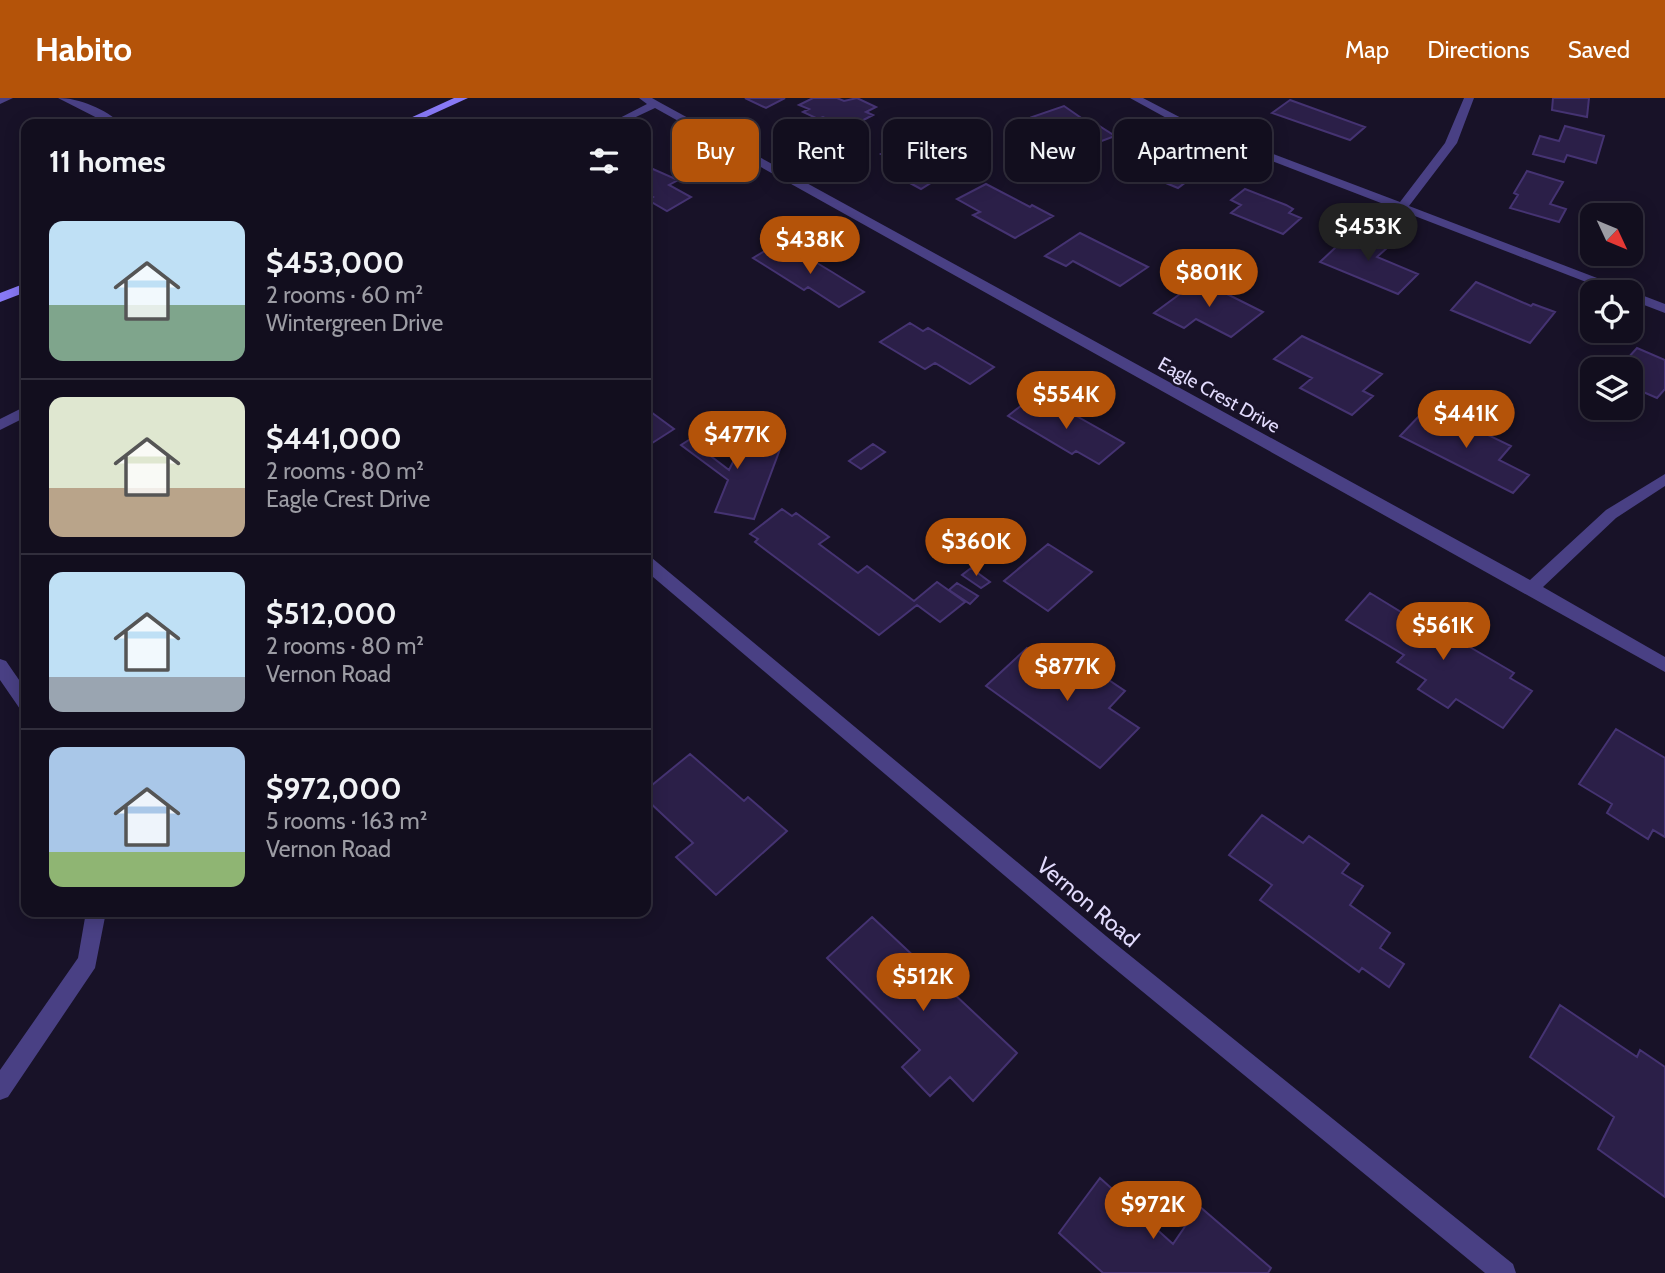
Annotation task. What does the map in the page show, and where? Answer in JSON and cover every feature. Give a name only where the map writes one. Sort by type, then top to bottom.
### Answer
[{"type":"main road","points":[[414,119],[463,98]]},
{"type":"main road","points":[[0,298],[21,289]]},
{"type":"street","points":[[0,101],[8,98]]},
{"type":"street","points":[[63,98],[108,119]]},
{"type":"street","points":[[1135,98],[1185,124],[1592,280]]},
{"type":"street","points":[[1402,207],[1430,175],[1447,150],[1469,98]]},
{"type":"street","points":[[621,119],[650,101]]},
{"type":"street","name":"Eagle Crest Drive","points":[[650,101],[1533,589],[1665,665]]},
{"type":"street","points":[[1643,300],[1665,309]]},
{"type":"street","points":[[0,425],[21,414]]},
{"type":"street","points":[[1533,589],[1540,578],[1611,514],[1665,479]]},
{"type":"street","name":"Vernon Road","points":[[651,566],[1105,948],[1504,1273]]},
{"type":"street","points":[[0,666],[21,697]]},
{"type":"street","points":[[0,1088],[88,961],[95,917]]},
{"type":"building","points":[[745,98],[785,98],[766,108]]},
{"type":"building","points":[[813,98],[837,98],[844,101],[857,98],[876,107],[866,112],[873,115],[865,119],[818,119],[803,112],[809,109],[799,105]]},
{"type":"building","points":[[1553,98],[1589,98],[1587,117],[1552,110]]},
{"type":"building","points":[[1290,100],[1365,127],[1350,140],[1272,113]]},
{"type":"building","points":[[1064,106],[1083,119],[1035,119],[1032,117]]},
{"type":"building","points":[[1100,126],[1114,135],[1100,142]]},
{"type":"building","points":[[1565,126],[1604,136],[1596,163],[1567,155],[1564,162],[1533,154],[1540,136],[1559,141]]},
{"type":"building","points":[[651,168],[672,177],[672,182],[674,182],[669,185],[691,197],[667,211],[651,202]]},
{"type":"building","points":[[1527,171],[1563,182],[1550,204],[1566,209],[1559,222],[1510,208],[1518,195],[1514,193]]},
{"type":"building","points":[[908,182],[932,182],[921,189]]},
{"type":"building","points":[[1163,182],[1186,182],[1178,188]]},
{"type":"building","points":[[986,184],[1053,216],[1015,238],[973,215],[980,212],[957,199]]},
{"type":"building","points":[[1245,189],[1286,205],[1293,209],[1289,213],[1301,218],[1283,234],[1231,213],[1241,205],[1231,200]]},
{"type":"building","points":[[1352,232],[1388,247],[1377,257],[1418,274],[1398,294],[1320,262]]},
{"type":"building","points":[[1080,233],[1148,267],[1120,286],[1073,261],[1066,266],[1045,256]]},
{"type":"building","points":[[792,248],[864,292],[839,307],[808,287],[804,290],[753,258],[768,249],[778,255]]},
{"type":"building","points":[[1199,280],[1263,312],[1231,337],[1196,319],[1184,328],[1154,313]]},
{"type":"building","points":[[1476,282],[1531,306],[1533,304],[1555,312],[1530,343],[1451,310]]},
{"type":"building","points":[[910,323],[923,331],[928,328],[994,367],[970,384],[935,363],[925,369],[880,342]]},
{"type":"building","points":[[1302,336],[1382,374],[1363,391],[1373,396],[1352,415],[1300,388],[1312,378],[1274,359]]},
{"type":"building","points":[[1637,348],[1665,360],[1665,389],[1657,398],[1643,392],[1643,357],[1629,357]]},
{"type":"building","points":[[1032,397],[1066,417],[1071,413],[1124,443],[1099,464],[1076,451],[1072,454],[1008,416]]},
{"type":"building","points":[[651,412],[674,429],[651,444]]},
{"type":"building","points":[[1421,414],[1445,426],[1453,418],[1511,446],[1499,460],[1529,475],[1513,493],[1400,436]]},
{"type":"building","points":[[711,426],[734,442],[712,457],[729,470],[743,442],[780,449],[754,519],[715,512],[728,480],[681,445]]},
{"type":"building","points":[[873,444],[885,452],[861,469],[849,461]]},
{"type":"building","points":[[782,509],[792,516],[796,513],[829,537],[819,544],[858,573],[867,566],[914,601],[937,582],[965,602],[940,622],[917,605],[879,635],[755,542],[758,539],[750,534]]},
{"type":"building","points":[[1048,544],[1092,572],[1048,611],[1004,581]]},
{"type":"building","points":[[971,568],[990,582],[981,588],[962,575]]},
{"type":"building","points":[[957,583],[978,596],[970,604],[949,590]]},
{"type":"building","points":[[1370,593],[1406,615],[1410,612],[1514,673],[1510,678],[1532,691],[1503,728],[1456,699],[1448,708],[1418,689],[1426,680],[1397,662],[1404,655],[1346,620]]},
{"type":"building","points":[[1027,648],[1055,667],[1070,654],[1125,691],[1109,708],[1139,728],[1100,768],[986,686]]},
{"type":"building","points":[[1616,729],[1665,758],[1665,837],[1653,830],[1648,839],[1607,813],[1612,804],[1579,784]]},
{"type":"building","points":[[690,754],[744,801],[748,797],[787,831],[716,895],[676,857],[693,843],[651,804],[651,786]]},
{"type":"building","points":[[1262,815],[1303,843],[1309,836],[1349,864],[1342,873],[1363,886],[1350,905],[1390,933],[1380,948],[1404,964],[1389,987],[1362,968],[1359,972],[1260,900],[1272,885],[1229,855]]},
{"type":"building","points":[[872,917],[1017,1053],[973,1101],[950,1077],[930,1096],[902,1067],[920,1050],[827,958]]},
{"type":"building","points":[[1560,1005],[1637,1057],[1640,1050],[1665,1067],[1665,1197],[1598,1149],[1614,1117],[1530,1057]]},
{"type":"building","points":[[1100,1178],[1173,1244],[1199,1206],[1271,1268],[1268,1273],[1103,1273],[1059,1233]]}]
